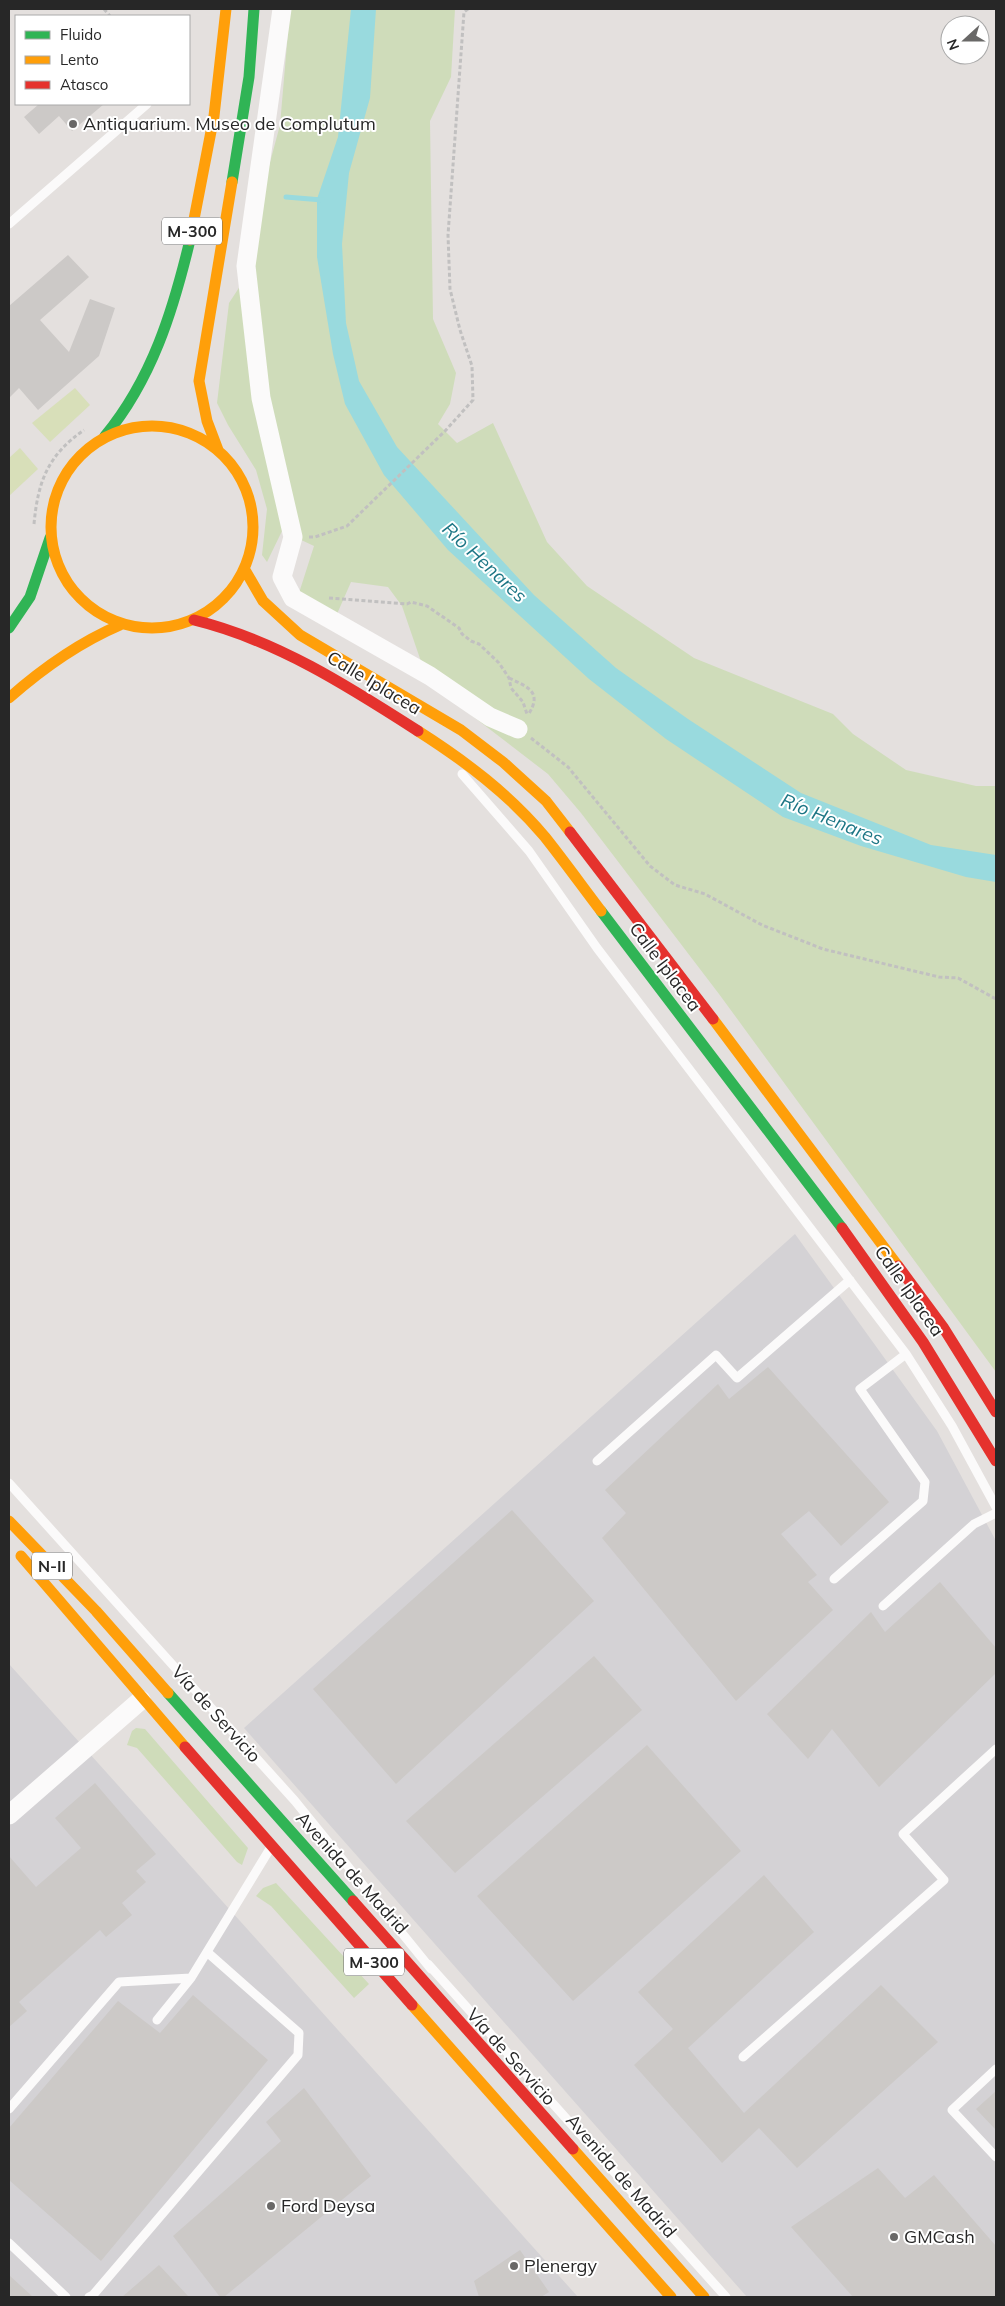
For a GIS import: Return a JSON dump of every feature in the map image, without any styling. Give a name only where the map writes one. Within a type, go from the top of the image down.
[{"type":"main road","name":"M-300","points":[[9,628],[30,597],[50,538],[52,507],[62,478],[80,454],[105,436],[128,407],[150,367],[177,296],[209,158],[222,72],[226,9]]},
{"type":"main road","name":"M-300","points":[[50,538],[62,575],[86,606],[120,624],[158,630],[194,620],[215,608],[232,590],[245,570],[253,538],[252,505],[239,475],[218,450],[207,421],[199,381],[249,77],[254,9]]},
{"type":"main road","name":"M-300","points":[[105,436],[144,425],[183,430],[218,450]]},
{"type":"main road","name":"Calle Iplacea","points":[[245,570],[263,601],[300,635],[461,730],[503,762],[546,801],[639,919],[904,1273],[943,1327],[996,1412]]},
{"type":"main road","name":"Calle Iplacea","points":[[194,620],[219,625],[246,634],[296,657],[433,739],[490,782],[544,836],[869,1264],[924,1342],[971,1415],[996,1461]]},
{"type":"main road","points":[[9,698],[33,675],[69,650],[94,635],[120,624]]},
{"type":"main road","name":"Avenida de Madrid","points":[[12,1517],[704,2297]]},
{"type":"main road","name":"N-II","points":[[12,1551],[78,1627]]},
{"type":"main road","name":"M-300","points":[[78,1627],[671,2297]]},
{"type":"street","points":[[282,9],[246,266],[261,398],[294,537],[282,577],[293,598],[430,676],[490,717],[527,734]]},
{"type":"street","points":[[9,1814],[141,1700]]},
{"type":"lane","points":[[9,224],[146,105]]},
{"type":"lane","points":[[433,739],[529,851],[597,948],[906,1354],[952,1426],[996,1507]]},
{"type":"lane","points":[[597,1461],[716,1355],[737,1378],[850,1280]]},
{"type":"lane","points":[[834,1579],[923,1501],[925,1482],[860,1389],[906,1354]]},
{"type":"lane","name":"Vía de Servicio","points":[[9,1483],[295,1801],[561,2134]]},
{"type":"lane","points":[[883,1606],[974,1524],[996,1513]]},
{"type":"lane","points":[[743,2057],[944,1880],[902,1834],[996,1748]]},
{"type":"lane","points":[[157,2020],[191,1978],[272,1845]]},
{"type":"lane","name":"Vía de Servicio","points":[[416,1951],[726,2297]]},
{"type":"lane","points":[[89,2297],[93,2295],[298,2055],[299,2032],[207,1952]]},
{"type":"lane","points":[[9,2109],[119,1982],[191,1978]]},
{"type":"lane","points":[[996,2070],[952,2110],[996,2157]]},
{"type":"lane","points":[[9,2243],[66,2297]]},
{"type":"path","points":[[294,537],[315,537],[347,526],[373,503],[445,431],[473,400],[472,366],[460,330],[450,289],[448,235],[464,12],[468,9]]},
{"type":"path","points":[[33,529],[39,486],[65,443],[87,427]]},
{"type":"path","points":[[301,603],[332,598],[407,604],[411,602],[427,606],[459,628],[471,642],[479,644],[499,663],[509,678],[512,688],[523,702],[527,720],[535,701],[534,694],[529,688],[509,678]]},
{"type":"path","points":[[527,734],[568,767],[650,866],[675,885],[705,894],[762,925],[823,949],[939,977],[958,978],[996,999]]},
{"type":"shaded area","points":[[795,1234],[937,1431],[996,1541],[996,2297],[747,2297],[244,1728]]},
{"type":"shaded area","points":[[9,1664],[578,2297],[9,2297]]},
{"type":"green space","points":[[290,9],[455,9],[451,77],[430,121],[433,319],[456,373],[450,404],[438,424],[457,443],[493,423],[547,542],[587,586],[694,658],[833,714],[853,734],[906,770],[976,786],[996,786],[996,1372],[719,994],[581,813],[548,774],[428,682],[402,606],[388,587],[351,582],[337,614],[299,593],[314,546],[282,531],[267,562],[262,555],[267,509],[256,470],[228,425],[217,403],[229,303],[252,268],[265,181],[280,125]]},
{"type":"green space","points":[[75,388],[90,405],[50,442],[32,423]]},
{"type":"green space","points":[[20,448],[38,469],[9,496],[9,458]]},
{"type":"green space","points":[[136,1728],[145,1729],[248,1848],[242,1865],[237,1862],[137,1748],[127,1745],[132,1731]]},
{"type":"green space","points":[[276,1883],[369,1984],[354,1998],[271,1906],[256,1896],[263,1888]]},
{"type":"water","name":"Río Henares","points":[[351,9],[376,9],[370,98],[349,173],[342,244],[346,323],[359,381],[397,447],[534,595],[616,668],[688,719],[801,793],[931,845],[996,855],[996,882],[966,877],[861,846],[783,817],[666,739],[589,679],[448,550],[384,475],[345,404],[333,354],[317,257],[317,199],[338,137]]},
{"type":"building","points":[[38,105],[103,105],[72,131],[59,116],[39,134],[24,117]]},
{"type":"building","points":[[68,255],[89,277],[40,320],[69,352],[90,299],[115,308],[99,356],[38,410],[19,388],[9,398],[9,306]]},
{"type":"building","points":[[768,1367],[889,1502],[841,1546],[809,1511],[781,1534],[817,1575],[808,1582],[833,1610],[736,1701],[602,1538],[626,1513],[605,1490],[718,1384],[729,1399]]},
{"type":"building","points":[[512,1510],[594,1601],[396,1784],[313,1689]]},
{"type":"building","points":[[940,1582],[996,1648],[996,1673],[879,1787],[832,1729],[808,1759],[767,1714],[871,1612],[885,1632]]},
{"type":"building","points":[[594,1656],[642,1710],[455,1873],[406,1821]]},
{"type":"building","points":[[647,1745],[741,1851],[573,2001],[477,1896]]},
{"type":"building","points":[[95,1783],[156,1854],[136,1871],[146,1882],[122,1903],[132,1915],[106,1937],[100,1930],[19,2002],[27,2011],[9,2027],[9,1856],[36,1887],[81,1848],[55,1818]]},
{"type":"building","points":[[764,1875],[814,1932],[688,2048],[744,2113],[881,1985],[938,2042],[797,2168],[759,2128],[722,2163],[634,2065],[673,2029],[638,1992]]},
{"type":"building","points":[[193,1995],[268,2060],[101,2261],[9,2180],[9,2128],[118,2001],[160,2033]]},
{"type":"building","name":"Ford Deysa","points":[[304,2088],[371,2176],[224,2297],[220,2297],[173,2236],[281,2141],[266,2122]]},
{"type":"building","points":[[996,2091],[996,2130],[976,2109]]},
{"type":"building","name":"GMCash","points":[[878,2168],[905,2198],[934,2175],[996,2246],[996,2297],[853,2297],[791,2227]]},
{"type":"building","name":"Plenergy","points":[[520,2250],[549,2292],[541,2297],[479,2297],[474,2281]]},
{"type":"building","points":[[159,2265],[189,2297],[122,2297]]},
{"type":"building","points":[[9,2275],[33,2297],[9,2297]]},
{"type":"waterway","points":[[286,197],[322,200]]},
{"type":"traffic: fast","points":[[232,182],[249,77],[254,9]]},
{"type":"traffic: fast","points":[[105,436],[136,391],[159,343],[176,293],[190,240]]},
{"type":"traffic: fast","points":[[9,628],[30,597],[50,538]]},
{"type":"traffic: fast","points":[[601,911],[842,1228]]},
{"type":"traffic: fast","points":[[168,1693],[353,1901]]},
{"type":"traffic: slow","points":[[190,240],[214,116],[226,9]]},
{"type":"traffic: slow","points":[[218,450],[207,421],[199,381],[232,182]]},
{"type":"traffic: slow","points":[[142,426],[162,426],[191,433],[224,455],[246,488],[253,517],[253,527],[253,537],[246,566],[224,599],[191,621],[162,628],[142,628],[113,621],[80,599],[58,566],[51,537],[51,517],[58,488],[80,455],[113,433],[142,426]]},
{"type":"traffic: slow","points":[[245,570],[263,601],[300,635],[461,730],[503,762],[546,801],[570,832]]},
{"type":"traffic: slow","points":[[9,698],[61,657],[120,625]]},
{"type":"traffic: slow","points":[[418,731],[486,779],[517,807],[545,837],[601,911]]},
{"type":"traffic: slow","points":[[713,1019],[898,1266]]},
{"type":"traffic: slow","points":[[9,1521],[96,1611],[168,1693]]},
{"type":"traffic: slow","points":[[21,1556],[185,1747]]},
{"type":"traffic: slow","points":[[412,2005],[671,2297]]},
{"type":"traffic: slow","points":[[573,2149],[704,2297]]},
{"type":"traffic: jam","points":[[194,620],[254,639],[311,666],[365,697],[418,731]]},
{"type":"traffic: jam","points":[[570,832],[713,1019]]},
{"type":"traffic: jam","points":[[842,1228],[923,1342],[996,1461]]},
{"type":"traffic: jam","points":[[898,1266],[943,1327],[996,1412]]},
{"type":"traffic: jam","points":[[185,1747],[412,2005]]},
{"type":"traffic: jam","points":[[353,1901],[573,2149]]},
{"type":"place","name":"Antiquarium. Museo de Complutum","points":[[73,124]]},
{"type":"place","name":"Ford Deysa","points":[[271,2206]]},
{"type":"place","name":"GMCash","points":[[894,2237]]},
{"type":"place","name":"Plenergy","points":[[514,2266]]}]
